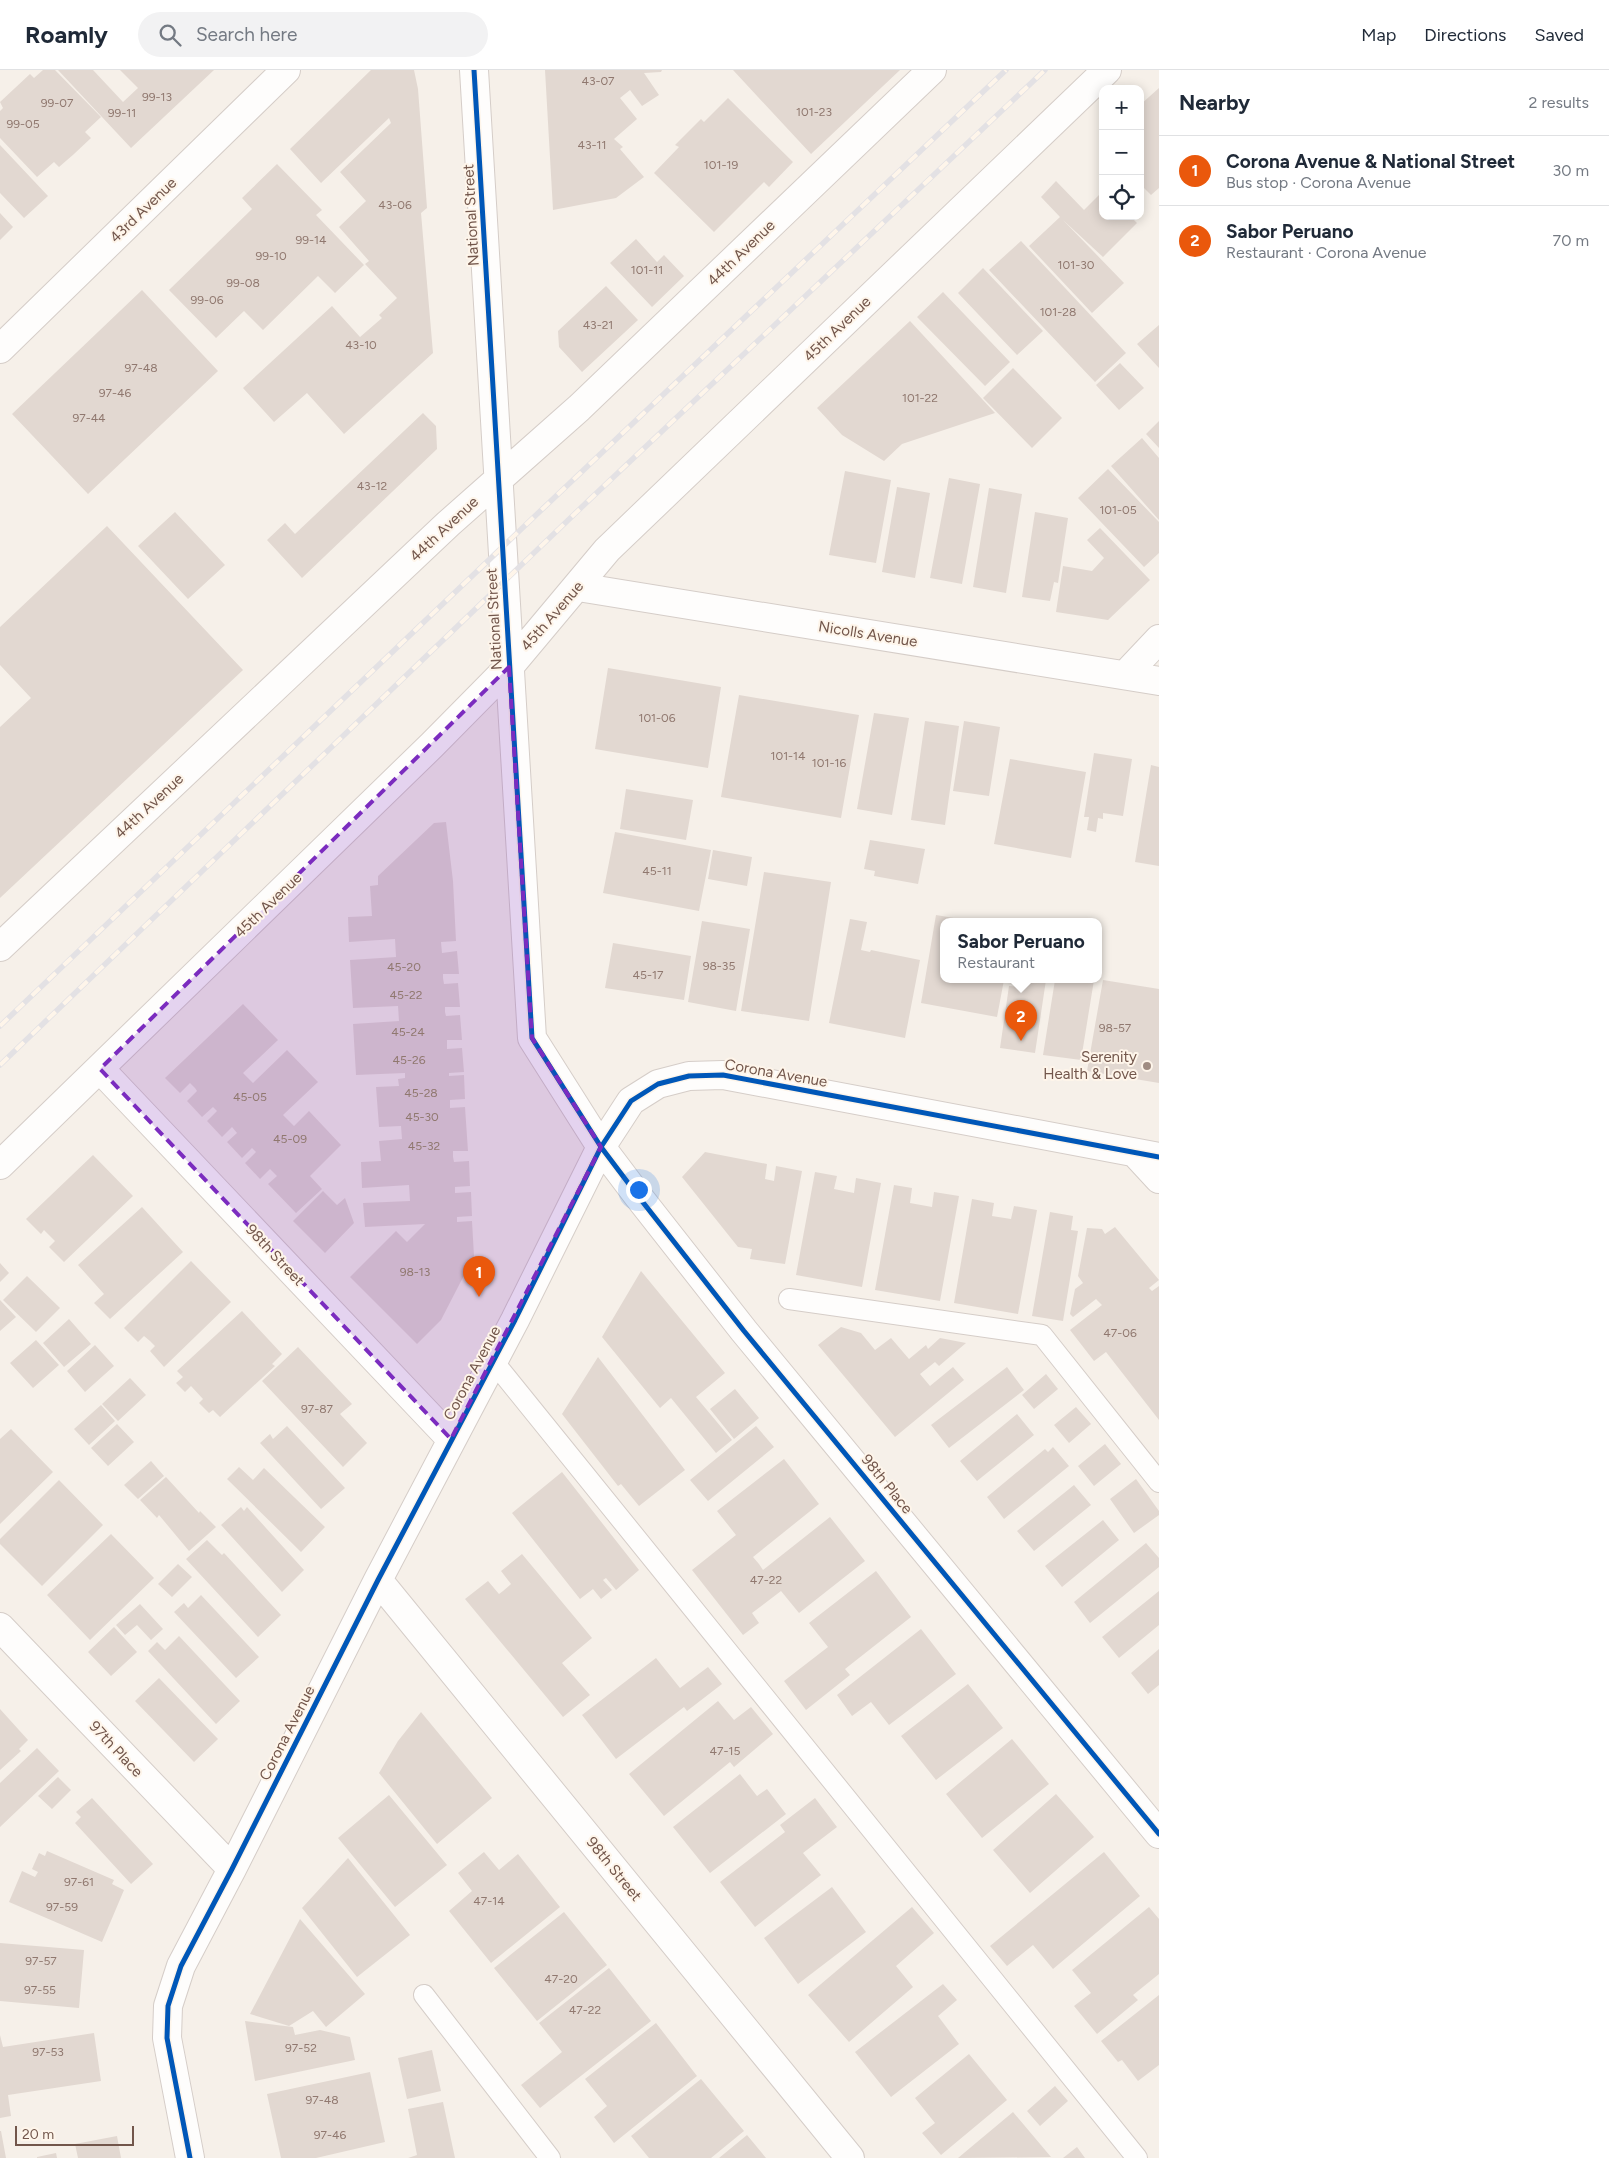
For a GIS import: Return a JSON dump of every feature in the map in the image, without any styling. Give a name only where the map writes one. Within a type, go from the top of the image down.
[{"type":"street","name":"43rd Avenue","points":[[0,349],[286,70]]},
{"type":"street","name":"National Street","points":[[474,70],[532,1038],[600,1147]]},
{"type":"street","name":"44th Avenue","points":[[0,947],[441,531],[579,408],[932,70]]},
{"type":"street","name":"45th Avenue","points":[[0,1165],[432,745],[509,667],[578,587],[607,550],[1107,70]]},
{"type":"street","name":"Nicolls Avenue","points":[[578,587],[1159,681]]},
{"type":"street","points":[[1125,674],[1159,639]]},
{"type":"street","name":"98th Street","points":[[100,1069],[450,1440]]},
{"type":"street","name":"Corona Avenue","points":[[190,2158],[167,2038],[168,2006],[181,1966],[232,1870],[450,1440],[493,1361],[600,1147],[631,1101],[658,1084],[689,1076],[723,1075],[1147,1155]]},
{"type":"street","name":"98th Place","points":[[600,1147],[744,1331],[1159,1834]]},
{"type":"street","points":[[1147,1155],[1159,1179]]},
{"type":"street","name":"98th Street","points":[[378,1580],[850,2158]]},
{"type":"street","name":"97th Place","points":[[0,1627],[232,1870]]},
{"type":"lane","points":[[789,1298],[1042,1335],[1159,1482]]},
{"type":"lane","points":[[493,1361],[1137,2158]]},
{"type":"lane","points":[[424,1995],[550,2158]]},
{"type":"highlighted area","points":[[509,667],[532,1038],[601,1147],[451,1439],[100,1069]]},
{"type":"building","points":[[43,70],[55,70],[101,117],[85,132],[91,138],[74,154],[59,167],[54,162],[37,177],[0,138],[0,111],[3,108],[0,102],[30,74],[34,78]]},
{"type":"building","points":[[58,70],[93,70],[123,102],[138,88],[120,70],[214,70],[131,148]]},
{"type":"building","points":[[371,70],[414,70],[418,89],[427,208],[421,213],[433,353],[344,434],[307,393],[274,422],[243,388],[332,306],[360,337],[382,318],[379,315],[397,298],[365,264],[369,261],[339,227],[366,201],[340,172],[391,123],[389,118],[321,183],[290,149]]},
{"type":"building","points":[[545,70],[662,70],[661,72],[644,73],[659,95],[642,106],[630,90],[620,98],[637,119],[614,139],[623,147],[620,149],[644,177],[616,198],[553,210]]},
{"type":"building","points":[[733,70],[900,70],[811,154]]},
{"type":"building","points":[[1159,88],[1159,188],[1151,195],[1144,188],[1144,101]]},
{"type":"building","points":[[728,98],[793,162],[769,187],[764,182],[714,232],[654,173],[679,147],[675,145],[701,119],[704,122]]},
{"type":"building","points":[[0,145],[48,196],[24,218],[0,193]]},
{"type":"building","points":[[277,164],[322,210],[316,215],[364,265],[335,293],[318,276],[263,330],[244,311],[216,338],[169,290],[252,209],[242,198]]},
{"type":"building","points":[[1056,181],[1084,210],[1099,195],[1099,220],[1134,220],[1137,223],[1103,257],[1063,220],[1124,283],[1092,313],[1029,246],[1060,217],[1041,197]]},
{"type":"building","points":[[0,213],[13,227],[0,240]]},
{"type":"building","points":[[636,239],[657,262],[664,255],[684,276],[652,307],[610,263]]},
{"type":"building","points":[[1021,241],[1126,353],[1095,382],[989,270]]},
{"type":"building","points":[[983,268],[1043,331],[1017,355],[958,293]]},
{"type":"building","points":[[606,286],[638,320],[582,372],[559,347],[558,331]]},
{"type":"building","points":[[142,290],[218,371],[88,494],[12,414]]},
{"type":"building","points":[[943,292],[1010,362],[985,386],[917,317]]},
{"type":"building","points":[[910,321],[995,413],[902,444],[884,461],[842,435],[817,408]]},
{"type":"building","points":[[1159,325],[1159,368],[1137,344]]},
{"type":"building","points":[[1120,363],[1144,388],[1119,410],[1096,385]]},
{"type":"building","points":[[1013,368],[1062,418],[1032,448],[983,398]]},
{"type":"building","points":[[423,413],[436,426],[437,449],[302,578],[267,540],[285,523],[295,534]]},
{"type":"building","points":[[1159,421],[1159,448],[1146,434]]},
{"type":"building","points":[[1142,438],[1159,458],[1159,520],[1111,466]]},
{"type":"building","points":[[1108,469],[1159,522],[1159,553],[1144,567],[1078,498]]},
{"type":"building","points":[[845,471],[891,480],[876,563],[829,555]]},
{"type":"building","points":[[949,478],[980,484],[962,584],[930,578]]},
{"type":"building","points":[[897,487],[930,493],[915,578],[882,572]]},
{"type":"building","points":[[989,488],[1022,494],[1006,593],[973,587]]},
{"type":"building","points":[[175,512],[225,565],[188,599],[138,546]]},
{"type":"building","points":[[1035,512],[1068,518],[1058,583],[1054,582],[1050,601],[1022,597]]},
{"type":"building","points":[[107,526],[243,670],[0,898],[0,727],[31,698],[0,665],[0,627]]},
{"type":"building","points":[[1100,528],[1150,580],[1108,620],[1056,612],[1063,566],[1092,571],[1104,558],[1087,540]]},
{"type":"building","points":[[608,668],[721,687],[708,768],[595,749]]},
{"type":"building","points":[[739,695],[859,715],[841,818],[721,797]]},
{"type":"building","points":[[874,713],[909,718],[892,815],[857,809]]},
{"type":"building","points":[[925,721],[959,726],[945,825],[911,820]]},
{"type":"building","points":[[964,721],[1000,727],[989,796],[953,791]]},
{"type":"building","points":[[1094,753],[1132,759],[1123,816],[1103,813],[1103,819],[1098,818],[1096,832],[1087,830],[1089,817],[1084,817]]},
{"type":"building","points":[[1010,759],[1086,772],[1071,858],[994,844]]},
{"type":"building","points":[[1151,765],[1159,767],[1159,866],[1135,862]]},
{"type":"building","points":[[626,789],[693,800],[686,840],[620,829]]},
{"type":"building","points":[[446,822],[453,881],[456,941],[441,942],[442,953],[457,951],[459,974],[443,974],[443,978],[444,984],[458,983],[460,1007],[445,1007],[445,1012],[446,1016],[460,1015],[462,1040],[447,1040],[447,1049],[462,1048],[464,1072],[449,1073],[449,1076],[464,1075],[465,1099],[450,1100],[450,1108],[465,1107],[468,1151],[453,1151],[453,1157],[454,1162],[469,1161],[470,1186],[455,1187],[455,1193],[471,1192],[472,1216],[457,1217],[457,1222],[472,1221],[474,1256],[441,1320],[417,1344],[350,1277],[396,1231],[407,1242],[425,1224],[365,1227],[363,1203],[410,1201],[409,1185],[362,1188],[361,1162],[381,1161],[379,1141],[402,1139],[401,1126],[379,1127],[376,1087],[399,1086],[398,1079],[405,1078],[405,1073],[356,1075],[353,1024],[399,1021],[398,1006],[353,1008],[350,960],[396,957],[395,939],[349,942],[348,917],[372,916],[370,886],[378,885],[378,876],[434,823]]},
{"type":"building","points":[[615,832],[711,850],[699,911],[603,893]]},
{"type":"building","points":[[870,840],[925,849],[918,884],[874,876],[875,871],[864,869]]},
{"type":"building","points":[[713,850],[752,857],[747,886],[708,879]]},
{"type":"building","points":[[764,872],[831,882],[809,1021],[741,1011]]},
{"type":"building","points":[[936,915],[954,918],[940,918],[940,983],[1003,983],[997,1017],[921,1003]]},
{"type":"building","points":[[850,919],[867,922],[861,950],[870,952],[871,950],[920,960],[905,1038],[829,1023]]},
{"type":"building","points":[[702,921],[750,929],[736,1011],[688,1002]]},
{"type":"building","points":[[613,943],[691,956],[684,1000],[605,988]]},
{"type":"building","points":[[1103,980],[1159,989],[1159,1083],[1087,1071]]},
{"type":"building","points":[[1022,983],[1046,983],[1035,1053],[1000,1048],[1009,986],[1021,987]]},
{"type":"building","points":[[1055,983],[1094,983],[1081,1060],[1043,1055]]},
{"type":"building","points":[[243,1004],[278,1040],[243,1073],[253,1083],[287,1050],[318,1082],[283,1115],[294,1126],[309,1111],[341,1145],[310,1176],[322,1189],[296,1213],[268,1184],[277,1176],[270,1169],[260,1179],[245,1163],[256,1152],[252,1148],[242,1158],[227,1142],[237,1133],[232,1127],[222,1137],[207,1121],[217,1111],[213,1107],[202,1117],[187,1101],[197,1091],[195,1088],[190,1083],[180,1093],[165,1078]]},
{"type":"building","points":[[705,1152],[767,1164],[765,1179],[774,1181],[776,1166],[802,1171],[785,1264],[750,1259],[752,1249],[738,1247],[682,1177]]},
{"type":"building","points":[[93,1155],[133,1196],[64,1262],[49,1247],[55,1241],[44,1230],[41,1234],[26,1219]]},
{"type":"building","points":[[815,1172],[837,1176],[834,1189],[854,1193],[856,1178],[881,1183],[862,1287],[796,1275]]},
{"type":"building","points":[[894,1185],[912,1188],[910,1203],[932,1207],[934,1192],[959,1196],[940,1301],[875,1290]]},
{"type":"building","points":[[323,1191],[337,1205],[345,1198],[354,1223],[325,1253],[293,1221]]},
{"type":"building","points":[[972,1199],[994,1203],[992,1216],[1011,1219],[1014,1206],[1037,1210],[1018,1314],[954,1303]]},
{"type":"building","points":[[142,1207],[183,1252],[110,1319],[94,1303],[104,1294],[78,1265]]},
{"type":"building","points":[[1050,1212],[1073,1216],[1071,1230],[1078,1231],[1063,1321],[1032,1316]]},
{"type":"building","points":[[1115,1227],[1159,1280],[1149,1288],[1152,1291],[1159,1286],[1159,1420],[1106,1352],[1094,1361],[1070,1330],[1102,1305],[1096,1299],[1073,1317],[1070,1314],[1075,1289],[1083,1283],[1078,1276],[1087,1228],[1102,1229],[1105,1234]]},
{"type":"building","points":[[191,1261],[231,1302],[164,1367],[150,1351],[155,1346],[150,1341],[144,1336],[138,1342],[124,1328]]},
{"type":"building","points":[[0,1263],[9,1273],[0,1282]]},
{"type":"building","points":[[641,1271],[725,1373],[696,1397],[732,1440],[716,1453],[671,1398],[660,1408],[602,1337]]},
{"type":"building","points":[[27,1276],[60,1308],[36,1332],[3,1300]]},
{"type":"building","points":[[0,1300],[16,1317],[0,1331]]},
{"type":"building","points":[[242,1311],[282,1354],[272,1364],[275,1366],[220,1417],[213,1410],[209,1413],[199,1403],[203,1399],[191,1386],[185,1392],[176,1383],[183,1377],[177,1371]]},
{"type":"building","points":[[69,1319],[91,1344],[64,1367],[43,1343]]},
{"type":"building","points":[[841,1327],[861,1333],[875,1350],[891,1338],[909,1359],[926,1345],[928,1349],[940,1338],[966,1343],[939,1366],[935,1362],[920,1374],[930,1386],[953,1367],[964,1380],[895,1437],[818,1345]]},
{"type":"building","points":[[36,1340],[59,1365],[33,1388],[10,1363]]},
{"type":"building","points":[[95,1345],[114,1366],[85,1392],[67,1371]]},
{"type":"building","points":[[298,1347],[352,1404],[340,1414],[367,1443],[343,1467],[262,1381]]},
{"type":"building","points":[[598,1357],[685,1470],[639,1506],[621,1484],[618,1486],[562,1414]]},
{"type":"building","points":[[1007,1367],[1024,1390],[949,1448],[931,1425]]},
{"type":"building","points":[[1046,1374],[1058,1389],[1034,1409],[1022,1395]]},
{"type":"building","points":[[130,1378],[146,1395],[118,1421],[102,1404]]},
{"type":"building","points":[[735,1389],[759,1418],[734,1439],[710,1409]]},
{"type":"building","points":[[101,1405],[115,1421],[89,1445],[74,1429]]},
{"type":"building","points":[[1076,1407],[1091,1424],[1069,1443],[1054,1425]]},
{"type":"building","points":[[1017,1414],[1034,1435],[977,1481],[960,1461]]},
{"type":"building","points":[[117,1424],[134,1442],[108,1466],[91,1448]]},
{"type":"building","points":[[287,1426],[345,1488],[321,1509],[260,1443],[270,1434],[273,1439]]},
{"type":"building","points":[[756,1426],[774,1447],[708,1501],[690,1480]]},
{"type":"building","points":[[11,1429],[53,1472],[0,1524],[0,1439]]},
{"type":"building","points":[[1105,1444],[1121,1464],[1094,1486],[1078,1466]]},
{"type":"building","points":[[1053,1447],[1069,1466],[1004,1519],[987,1497],[1045,1449],[1048,1452]]},
{"type":"building","points":[[784,1459],[819,1504],[753,1557],[763,1570],[830,1517],[865,1561],[799,1613],[781,1591],[752,1613],[759,1623],[743,1635],[692,1570],[736,1535],[717,1511]]},
{"type":"building","points":[[151,1461],[164,1476],[138,1499],[124,1485]]},
{"type":"building","points":[[239,1467],[253,1480],[264,1468],[325,1527],[301,1552],[227,1479]]},
{"type":"building","points":[[562,1472],[639,1570],[616,1590],[606,1578],[603,1580],[612,1590],[601,1599],[593,1589],[580,1599],[512,1513]]},
{"type":"building","points":[[166,1477],[199,1513],[200,1511],[216,1527],[189,1551],[159,1515],[157,1518],[140,1500]]},
{"type":"building","points":[[1136,1479],[1159,1511],[1159,1515],[1134,1533],[1110,1499]]},
{"type":"building","points":[[59,1480],[103,1525],[42,1586],[0,1544],[0,1539]]},
{"type":"building","points":[[1074,1485],[1091,1505],[1034,1551],[1017,1531]]},
{"type":"building","points":[[241,1507],[244,1511],[247,1507],[304,1570],[282,1592],[221,1525]]},
{"type":"building","points":[[1103,1520],[1119,1540],[1062,1587],[1045,1566]]},
{"type":"building","points":[[111,1534],[154,1578],[90,1640],[47,1595]]},
{"type":"building","points":[[207,1540],[222,1555],[224,1553],[281,1615],[258,1637],[186,1559]]},
{"type":"building","points":[[1146,1543],[1159,1558],[1159,1567],[1090,1623],[1074,1602]]},
{"type":"building","points":[[522,1554],[592,1638],[562,1663],[590,1695],[563,1717],[465,1599],[488,1581],[499,1594],[503,1591],[511,1584],[501,1571]]},
{"type":"building","points":[[178,1564],[192,1577],[172,1597],[158,1584]]},
{"type":"building","points":[[876,1571],[911,1617],[845,1669],[850,1675],[806,1710],[784,1681],[828,1647],[809,1623]]},
{"type":"building","points":[[1159,1591],[1159,1625],[1119,1658],[1102,1637]]},
{"type":"building","points":[[201,1595],[259,1657],[236,1678],[174,1612],[184,1603],[188,1608]]},
{"type":"building","points":[[140,1604],[163,1629],[151,1640],[137,1625],[125,1635],[116,1625]]},
{"type":"building","points":[[114,1627],[137,1652],[111,1676],[88,1652]]},
{"type":"building","points":[[921,1629],[956,1674],[889,1725],[871,1702],[852,1716],[837,1695]]},
{"type":"building","points":[[179,1636],[240,1701],[216,1724],[148,1651],[157,1642],[165,1650]]},
{"type":"building","points":[[1159,1649],[1159,1685],[1148,1694],[1131,1673]]},
{"type":"building","points":[[656,1658],[680,1688],[708,1667],[722,1684],[687,1711],[684,1707],[616,1759],[582,1715]]},
{"type":"building","points":[[159,1678],[218,1739],[194,1762],[135,1701]]},
{"type":"building","points":[[968,1684],[1003,1728],[936,1780],[901,1736]]},
{"type":"building","points":[[718,1701],[734,1720],[751,1707],[773,1734],[734,1767],[730,1762],[664,1816],[629,1774]]},
{"type":"building","points":[[0,1709],[28,1740],[19,1749],[21,1751],[0,1770]]},
{"type":"building","points":[[421,1712],[492,1798],[437,1844],[379,1773],[398,1741]]},
{"type":"building","points":[[1012,1739],[1049,1784],[982,1838],[946,1794]]},
{"type":"building","points":[[37,1748],[59,1771],[0,1827],[0,1783]]},
{"type":"building","points":[[740,1774],[757,1796],[767,1789],[786,1814],[710,1873],[673,1827]]},
{"type":"building","points":[[58,1777],[71,1790],[52,1809],[38,1796]]},
{"type":"building","points":[[1056,1794],[1094,1837],[1030,1893],[993,1850]]},
{"type":"building","points":[[389,1795],[447,1865],[395,1907],[338,1838]]},
{"type":"building","points":[[92,1798],[153,1864],[131,1884],[75,1823],[81,1817],[76,1812]]},
{"type":"building","points":[[815,1798],[837,1827],[803,1853],[821,1875],[755,1927],[720,1882],[785,1832],[780,1825]]},
{"type":"building","points":[[47,1851],[114,1880],[112,1884],[124,1890],[102,1942],[9,1902],[22,1871],[35,1877],[38,1872],[32,1869],[39,1853],[45,1856]]},
{"type":"building","points":[[484,1852],[499,1870],[518,1854],[560,1907],[491,1963],[449,1911],[472,1891],[458,1873]]},
{"type":"building","points":[[1104,1852],[1140,1896],[1053,1969],[1033,1945],[1007,1966],[990,1946]]},
{"type":"building","points":[[348,1858],[410,1935],[357,1977],[302,1908]]},
{"type":"building","points":[[832,1887],[866,1932],[798,1984],[764,1938]]},
{"type":"building","points":[[912,1907],[934,1933],[896,1966],[913,1987],[849,2042],[808,1995]]},
{"type":"building","points":[[1149,1907],[1159,1919],[1159,1974],[1133,1995],[1138,2000],[1097,2034],[1074,2006],[1091,1993],[1072,1970]]},
{"type":"building","points":[[564,1912],[607,1965],[537,2021],[494,1968]]},
{"type":"building","points":[[300,1919],[365,1994],[326,2027],[313,2011],[289,2026],[250,2014]]},
{"type":"building","points":[[0,1943],[84,1950],[79,2008],[0,2001]]},
{"type":"building","points":[[609,1968],[651,2021],[540,2108],[521,2085],[562,2052],[539,2023]]},
{"type":"building","points":[[943,1984],[957,2000],[938,2016],[959,2044],[891,2097],[855,2052]]},
{"type":"building","points":[[1159,1995],[1159,2065],[1138,2081],[1122,2060],[1118,2062],[1101,2041]]},
{"type":"building","points":[[245,2021],[293,2027],[295,2035],[320,2030],[350,2037],[355,2060],[255,2081]]},
{"type":"building","points":[[656,2023],[697,2076],[614,2143],[594,2117],[607,2106],[585,2079]]},
{"type":"building","points":[[94,2033],[101,2081],[8,2095],[11,2116],[0,2118],[0,2035],[3,2047]]},
{"type":"building","points":[[432,2050],[441,2091],[407,2099],[398,2058]]},
{"type":"building","points":[[969,2054],[1007,2100],[941,2155],[922,2133],[935,2123],[915,2098]]},
{"type":"building","points":[[370,2072],[385,2142],[316,2158],[281,2158],[267,2094]]},
{"type":"building","points":[[701,2079],[744,2131],[711,2158],[649,2158],[631,2136]]},
{"type":"building","points":[[1055,2086],[1068,2101],[1040,2126],[1027,2111]]},
{"type":"building","points":[[443,2102],[455,2158],[408,2158],[417,2155],[408,2109]]},
{"type":"building","points":[[1013,2112],[1051,2157],[958,2158]]},
{"type":"building","points":[[1,2131],[6,2158],[0,2158]]},
{"type":"building","points":[[747,2135],[766,2158],[719,2158]]},
{"type":"building","points":[[117,2136],[121,2158],[78,2158],[75,2144]]},
{"type":"building","points":[[1077,2147],[1085,2158],[1063,2158]]},
{"type":"building","points":[[56,2153],[57,2158],[37,2158],[37,2157]]},
{"type":"railway","points":[[0,1026],[1006,70]]},
{"type":"railway","points":[[0,1065],[586,503],[1045,70]]},
{"type":"cycle path","points":[[474,70],[532,1038],[601,1147],[744,1331],[1159,1834]]},
{"type":"cycle path","points":[[190,2158],[167,2038],[168,2006],[181,1966],[378,1580],[515,1320],[601,1147],[631,1101],[658,1084],[689,1076],[723,1075],[1159,1157]]},
{"type":"place","name":"Sabor Peruano","points":[[1021,1041]]},
{"type":"place","name":"Serenity Health & Love","points":[[1147,1066]]},
{"type":"place","name":"Corona Avenue & National Street","points":[[479,1297]]}]
